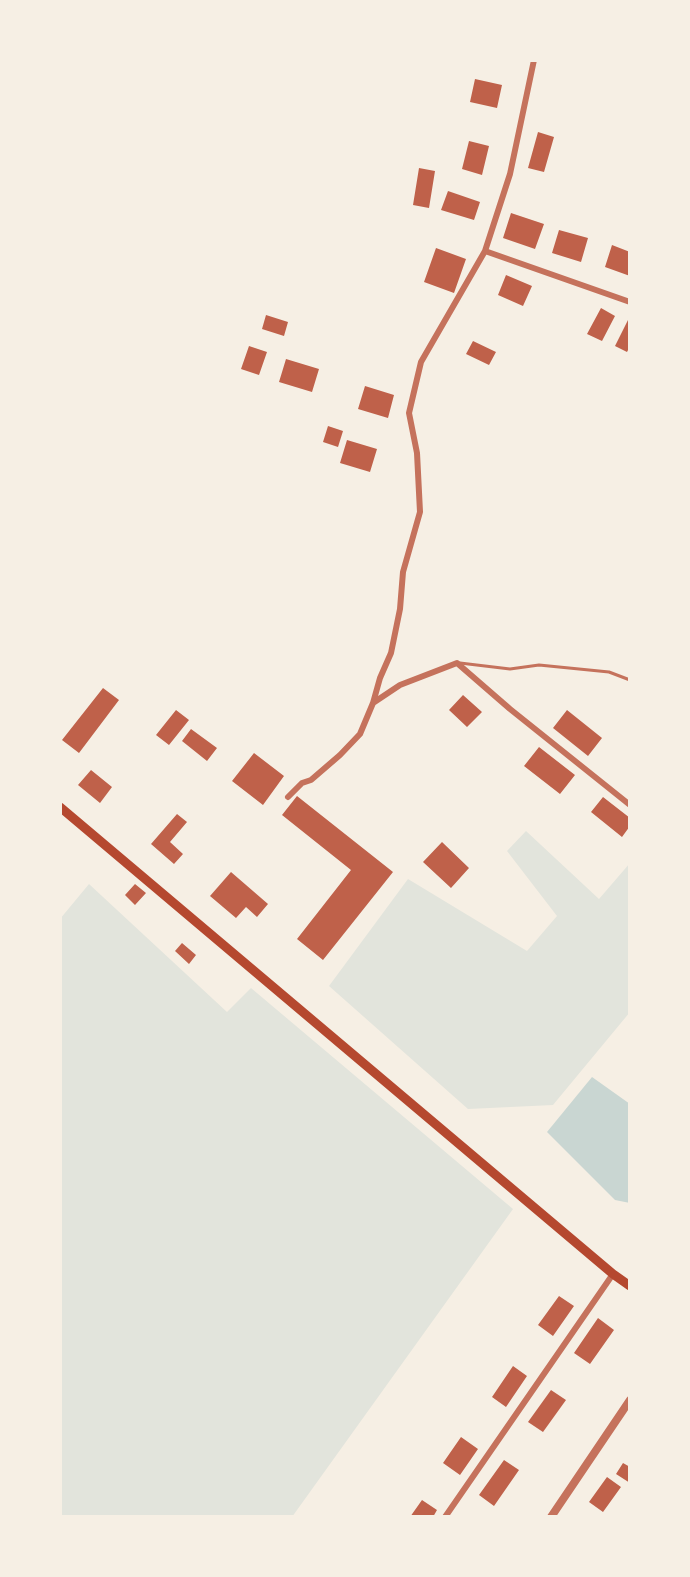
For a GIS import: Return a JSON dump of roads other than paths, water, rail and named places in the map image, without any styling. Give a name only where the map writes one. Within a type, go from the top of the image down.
[{"type":"main road","points":[[60,807],[630,1286]]},
{"type":"street","points":[[288,797],[331,763],[360,734],[391,653],[400,609],[403,572],[420,512],[417,453],[409,413],[421,362],[485,251],[510,174],[534,60]]},
{"type":"street","points":[[485,251],[630,302]]},
{"type":"street","points":[[373,703],[400,685],[457,663],[630,805]]},
{"type":"street","points":[[445,1517],[613,1274]]},
{"type":"street","points":[[551,1517],[630,1400]]},
{"type":"lane","points":[[457,663],[510,669],[539,665],[609,672],[630,680]]}]
